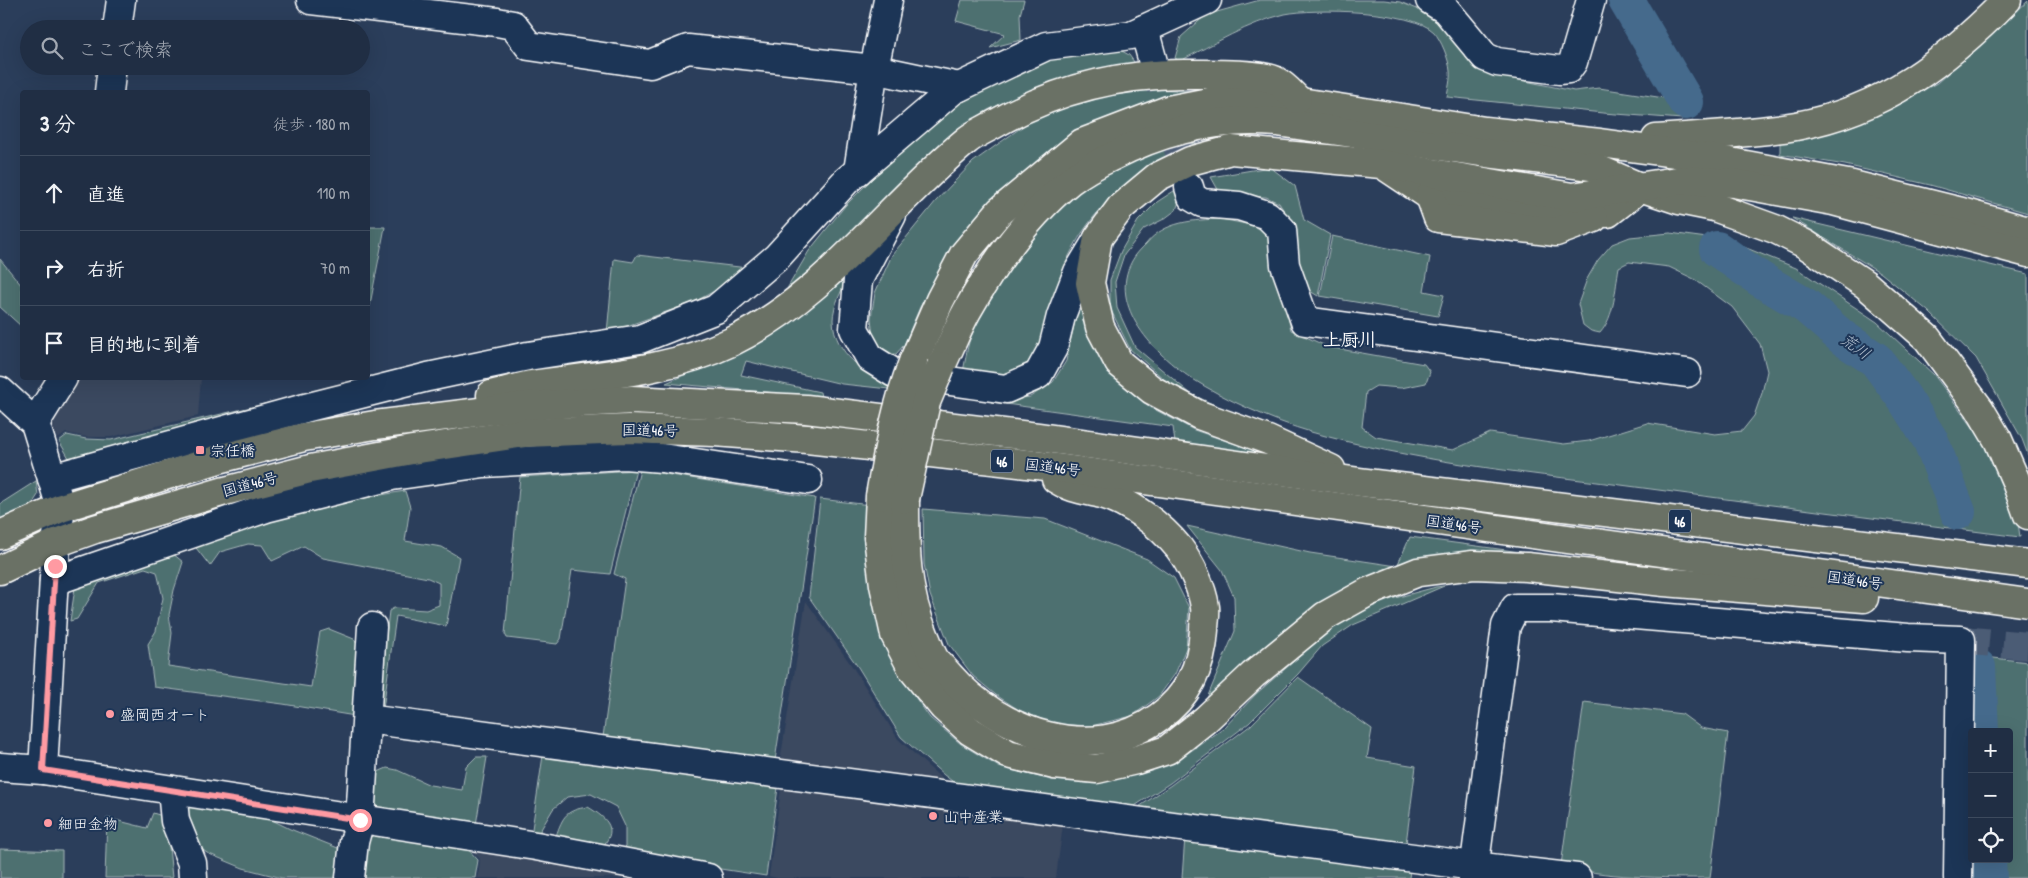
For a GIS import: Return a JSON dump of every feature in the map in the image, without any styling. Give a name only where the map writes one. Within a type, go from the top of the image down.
[{"type":"highway","points":[[1600,143],[1759,132],[1797,126],[1828,118],[1884,96],[1935,65],[1961,45],[2007,0]]},
{"type":"highway","points":[[376,425],[528,386],[626,373],[689,358],[731,342],[776,315],[815,287],[896,206],[968,139],[1005,118],[1075,89],[1122,78],[1175,74],[1233,74],[1275,80],[1296,113],[1487,153],[1591,166],[1640,187],[1679,200],[1714,207],[1775,229],[1806,244],[1865,284],[1927,338],[1980,408],[1998,440],[2028,514]]},
{"type":"highway","points":[[1036,465],[1067,487],[1105,495],[1132,508],[1157,524],[1180,549],[1196,579],[1205,608],[1204,634],[1201,658],[1189,686],[1173,707],[1150,724],[1127,735],[1099,740],[1069,740],[1041,735],[1016,726],[989,712],[960,688],[934,658],[919,622],[908,584],[905,544],[893,497],[891,432],[904,386],[940,300],[964,254],[1000,211],[1082,143],[1168,110],[1214,101],[1275,98],[1296,113],[1387,158],[1430,196],[1539,211],[1608,213],[1640,187]]},
{"type":"highway","points":[[2022,602],[1870,598],[1664,582],[1518,567],[1472,565],[1418,572],[1368,592],[1325,616],[1253,675],[1205,720],[1167,750],[1136,760],[1097,769],[1054,766],[1008,754],[970,731],[943,707],[913,670],[895,635],[884,586],[878,537],[926,402],[941,366],[966,312],[1016,237],[1072,180],[1137,143],[1176,129],[1206,123],[1249,120],[1296,113],[1358,111],[1485,132],[1600,143],[1703,157],[1853,185],[1958,211],[2028,231]]},
{"type":"highway","points":[[1360,482],[1268,440],[1199,416],[1152,390],[1120,363],[1100,327],[1090,283],[1098,238],[1121,207],[1158,177],[1190,161],[1231,150],[1292,155],[1387,158],[1572,197],[1683,180],[1733,183],[1832,201],[2028,253]]},
{"type":"highway","name":"国道46号","points":[[0,534],[61,508],[218,459],[304,437],[376,425],[526,406],[632,400],[806,409],[1047,439],[1360,482],[2028,564]]},
{"type":"highway","name":"国道46号","points":[[0,570],[56,543],[95,529],[225,491],[310,469],[412,450],[525,433],[628,429],[714,432],[807,439],[1036,465],[2022,602]]},
{"type":"street","points":[[118,20],[121,0]]},
{"type":"street","points":[[311,0],[513,25],[529,46],[650,64],[688,49],[874,69],[958,87]]},
{"type":"street","points":[[858,171],[874,69],[888,0]]},
{"type":"street","points":[[52,478],[305,408],[428,377],[528,356],[640,340],[716,309],[777,257],[846,181],[958,87],[1046,46],[1131,35],[1207,0]]},
{"type":"street","points":[[1430,0],[1446,10],[1484,57],[1497,62],[1559,70],[1568,69],[1573,62],[1592,0]]},
{"type":"street","points":[[1144,29],[1153,62]]},
{"type":"street","points":[[109,90],[111,75]]},
{"type":"street","points":[[1189,187],[1192,197],[1202,203],[1239,206],[1267,215],[1282,230],[1285,265],[1305,321],[1687,373]]},
{"type":"street","points":[[896,206],[858,280],[854,329],[870,358],[894,373],[1006,389],[1038,375],[1053,348],[1061,316],[1078,272],[1098,238]]},
{"type":"street","points":[[35,423],[62,380]]},
{"type":"street","points":[[0,391],[35,423],[61,508],[56,543],[43,770]]},
{"type":"street","points":[[54,581],[266,508],[392,476],[484,463],[624,455],[662,458],[808,480]]},
{"type":"street","points":[[1473,872],[1506,626],[1516,608],[1551,608],[1898,637],[1961,640],[1958,878]]},
{"type":"street","points":[[350,878],[354,842],[360,820],[372,627]]},
{"type":"street","points":[[367,719],[1473,872],[1577,878]]},
{"type":"street","points":[[0,767],[43,770],[536,846],[708,878]]},
{"type":"street","points":[[172,790],[174,821],[192,862],[193,878]]},
{"type":"shaded area","points":[[74,380],[201,380],[198,416],[111,437],[86,437],[66,433],[58,439],[50,422]]},
{"type":"shaded area","points":[[806,601],[854,669],[898,739],[941,778],[962,792],[779,768]]},
{"type":"shaded area","points":[[782,781],[1064,817],[1056,878],[777,878],[769,876]]},
{"type":"shaded area","points":[[469,847],[644,878],[478,878],[480,859]]},
{"type":"green space","points":[[962,0],[1024,0],[1020,15],[1021,40],[990,48],[1005,34],[956,21]]},
{"type":"green space","points":[[1260,0],[1384,0],[1400,2],[1437,17],[1500,76],[1574,91],[1599,88],[1677,100],[1682,119],[1447,97],[1450,77],[1449,66],[1437,35],[1422,25],[1406,19],[1385,15],[1339,11],[1285,14],[1244,28],[1180,61],[1175,58],[1181,37],[1206,15]]},
{"type":"green space","points":[[2028,1],[2028,213],[1930,185],[1845,165],[1780,154],[1780,138],[1884,110],[1937,83]]},
{"type":"green space","points":[[1115,47],[1129,55],[1137,66],[1073,77],[1037,88],[988,110],[956,130],[818,267],[786,295],[788,287],[809,251],[845,206],[878,173],[960,100],[1048,56]]},
{"type":"green space","points":[[1137,88],[1209,92],[1147,103],[1074,131],[993,201],[952,251],[920,307],[904,345],[896,354],[885,355],[873,337],[871,318],[875,293],[892,255],[936,201],[973,162],[1033,119],[1087,98]]},
{"type":"green space","points":[[1220,141],[1172,155],[1155,164],[1123,187],[1096,215],[1073,247],[1065,265],[1036,360],[1026,367],[1009,374],[993,375],[963,371],[970,338],[978,318],[991,295],[1020,252],[1054,213],[1092,182],[1137,158],[1170,147]]},
{"type":"green space","points":[[1270,167],[1295,186],[1304,220],[1330,235],[1318,296],[1305,288],[1295,263],[1295,228],[1279,203],[1266,197],[1221,195],[1211,177]]},
{"type":"green space","points":[[1180,187],[1181,196],[1176,210],[1164,219],[1144,229],[1124,255],[1115,282],[1117,308],[1135,347],[1191,394],[1256,424],[1182,395],[1130,349],[1110,308],[1110,280],[1121,251],[1138,221],[1157,202]]},
{"type":"green space","points":[[1792,218],[2028,274],[2028,455],[2022,439],[1976,358],[1928,311],[1881,273]]},
{"type":"green space","points":[[1221,219],[1256,226],[1269,235],[1291,330],[1328,347],[1424,364],[1430,372],[1426,383],[1401,388],[1376,386],[1366,392],[1362,427],[1376,437],[1453,450],[1490,433],[1564,444],[1589,441],[1647,423],[1715,434],[1742,431],[1754,416],[1767,371],[1760,344],[1732,307],[1694,279],[1669,267],[1629,262],[1619,267],[1612,310],[1609,319],[1600,333],[1591,331],[1583,325],[1578,304],[1587,279],[1598,260],[1612,244],[1630,237],[1670,233],[1729,241],[1796,268],[1877,322],[1934,375],[1986,445],[2014,494],[2020,537],[1426,458],[1349,442],[1311,432],[1265,416],[1204,386],[1177,368],[1150,343],[1139,328],[1130,312],[1126,295],[1126,278],[1132,261],[1153,236],[1180,223]]},
{"type":"green space","points":[[370,227],[385,227],[370,305]]},
{"type":"green space","points":[[1332,236],[1430,257],[1424,291],[1444,295],[1438,316],[1320,296]]},
{"type":"green space","points":[[637,255],[748,268],[720,288],[694,302],[607,333],[614,259],[633,262]]},
{"type":"green space","points":[[0,259],[20,284],[20,325],[0,307]]},
{"type":"green space","points":[[849,275],[835,308],[833,320],[835,332],[839,343],[853,361],[862,369],[892,386],[889,389],[842,384],[746,361],[741,375],[820,392],[821,397],[666,383],[730,355],[788,325]]},
{"type":"green space","points":[[1079,303],[1099,353],[1120,383],[1150,407],[1194,430],[1280,459],[1175,443],[1173,427],[991,402],[1030,397],[1053,382],[1066,361]]},
{"type":"green space","points":[[281,400],[73,460],[69,458],[59,441],[67,435],[86,439],[111,440]]},
{"type":"green space","points":[[636,470],[610,574],[572,570],[561,639],[557,644],[507,638],[505,634],[520,477]]},
{"type":"green space","points":[[640,470],[815,498],[774,767],[602,744],[625,579],[614,574]]},
{"type":"green space","points":[[36,481],[38,495],[31,506],[0,520],[0,504]]},
{"type":"green space","points":[[405,491],[410,507],[405,541],[442,547],[459,557],[446,626],[396,616],[383,709],[378,703],[389,611],[394,608],[426,610],[439,605],[439,583],[428,578],[323,558],[304,546],[272,561],[262,545],[248,544],[220,552],[210,566],[193,544],[194,541],[333,503]]},
{"type":"green space","points":[[820,499],[870,505],[882,637],[901,677],[930,718],[961,744],[999,767],[1052,780],[1099,783],[1173,763],[1223,729],[1256,694],[1337,624],[1384,601],[1444,586],[1353,625],[1322,646],[1298,674],[1249,723],[1170,783],[1127,811],[972,796],[944,775],[901,737],[858,667],[809,597]]},
{"type":"green space","points":[[923,509],[1045,519],[1147,559],[1174,578],[1189,608],[1186,648],[1175,674],[1159,696],[1132,716],[1091,726],[1053,724],[1019,710],[996,695],[973,676],[949,644],[930,595],[924,564]]},
{"type":"green space","points":[[1187,526],[1310,553],[1397,566],[1410,537],[1521,552],[1420,560],[1205,703],[1235,631],[1234,597],[1222,570]]},
{"type":"green space","points":[[167,549],[183,562],[174,590],[169,615],[172,633],[168,666],[311,687],[320,632],[329,629],[354,639],[362,653],[355,716],[283,704],[154,687],[148,644],[156,631],[163,598],[157,572],[145,568],[99,583],[77,619],[70,621],[75,588]]},
{"type":"green space","points":[[1985,657],[2028,662],[2028,878],[1997,878],[1997,863],[2013,863],[2013,728],[1990,728]]},
{"type":"green space","points":[[1298,677],[1372,729],[1367,758],[1416,766],[1405,851],[1130,813],[1251,725]]},
{"type":"green space","points":[[1584,702],[1682,714],[1701,728],[1728,733],[1710,878],[1614,875],[1595,873],[1561,865]]},
{"type":"green space","points":[[544,749],[779,780],[766,876],[636,856],[625,846],[625,826],[616,807],[591,794],[567,797],[553,809],[540,831],[533,834],[532,829]]},
{"type":"green space","points":[[476,757],[487,757],[476,825],[368,807],[371,775],[387,768],[397,770],[430,785],[462,790],[466,767]]},
{"type":"green space","points":[[186,806],[260,814],[290,829],[343,850],[343,878],[282,878],[243,868],[207,853],[191,841]]},
{"type":"green space","points":[[588,807],[601,816],[609,826],[609,837],[599,850],[556,836],[566,815],[575,810]]},
{"type":"green space","points":[[153,813],[162,816],[167,826],[172,878],[105,878],[107,818],[147,828]]},
{"type":"green space","points":[[376,833],[465,846],[478,860],[475,878],[363,878],[366,841]]},
{"type":"green space","points":[[1185,837],[1411,863],[1409,878],[1182,878]]},
{"type":"green space","points":[[0,849],[62,851],[62,878],[0,878]]},
{"type":"waterway","name":"荒川","points":[[1626,0],[1686,102]]},
{"type":"waterway","name":"荒川","points":[[1717,249],[1760,279],[1806,306],[1843,338],[1876,360],[1904,398],[1931,441],[1958,512]]},
{"type":"waterway","name":"荒川","points":[[1978,667],[1981,728]]},
{"type":"waterway","name":"荒川","points":[[1988,863],[1989,878]]},
{"type":"tunnel","points":[[1153,62],[1189,187]]},
{"type":"tunnel","points":[[1961,640],[2028,646]]},
{"type":"place","name":"宗任橋","points":[[200,450]]},
{"type":"place","name":"盛岡西オート","points":[[110,714]]},
{"type":"place","name":"山中産業","points":[[933,816]]},
{"type":"place","name":"細田金物","points":[[48,823]]},
{"type":"district","name":"上厨川","points":[[1350,339]]},
{"type":"route","points":[[55,566],[43,770],[360,820]]}]
